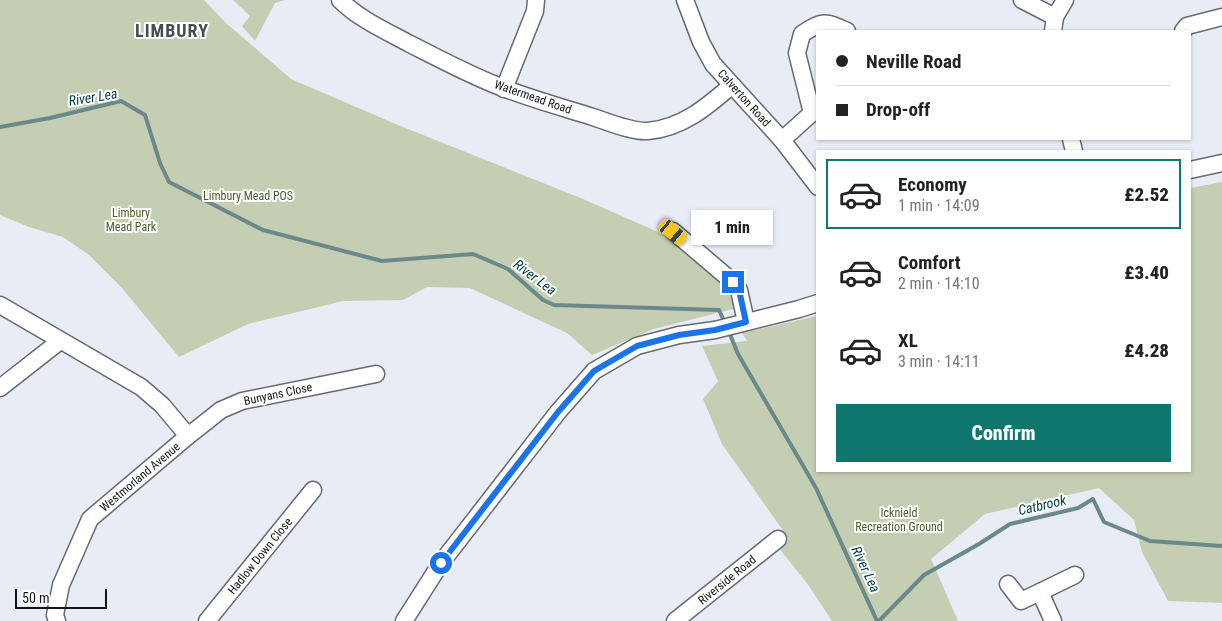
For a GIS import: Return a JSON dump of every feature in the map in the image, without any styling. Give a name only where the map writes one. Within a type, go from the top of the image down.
[{"type":"street","name":"Watermead Road","points":[[340,0],[356,14],[397,37],[453,66],[504,88],[622,126],[645,131],[665,128],[690,118],[732,85]]},
{"type":"street","points":[[504,88],[535,11],[536,0]]},
{"type":"street","name":"Calverton Road","points":[[685,0],[701,42],[713,64],[782,140],[816,184]]},
{"type":"street","points":[[1022,0],[1054,24],[1065,0]]},
{"type":"street","points":[[1185,30],[1187,26],[1222,17]]},
{"type":"street","points":[[782,140],[815,113],[797,53],[802,34],[817,23],[829,23],[845,30]]},
{"type":"street","points":[[1191,170],[1222,163]]},
{"type":"street","points":[[673,232],[733,282],[739,290],[739,324]]},
{"type":"street","points":[[404,621],[441,563],[558,412],[594,371],[637,346],[679,335],[715,330],[799,309],[816,303]]},
{"type":"street","name":"Westmorland Avenue","points":[[0,305],[141,388],[162,405],[188,436],[90,519],[61,586],[55,615],[57,621]]},
{"type":"street","points":[[0,388],[60,341]]},
{"type":"street","name":"Bunyans Close","points":[[188,436],[221,410],[242,401],[376,374]]},
{"type":"street","name":"Hadlow Down Close","points":[[207,621],[313,490]]},
{"type":"street","name":"Riverside Road","points":[[675,621],[778,539]]},
{"type":"street","points":[[1008,584],[1021,601],[1075,575]]},
{"type":"street","points":[[1040,592],[1053,621]]},
{"type":"green space","name":"Limbury Mead POS","points":[[0,0],[204,0],[226,23],[291,79],[398,125],[583,199],[667,236],[722,280],[737,308],[654,329],[592,355],[567,333],[470,288],[427,287],[403,300],[343,301],[248,324],[179,357],[122,288],[89,255],[63,237],[29,227],[0,215]]},
{"type":"green space","points":[[233,0],[285,0],[275,3],[255,41],[242,26],[250,16]]},
{"type":"green space","name":"Icknield Recreation Ground","points":[[1222,182],[1222,603],[1168,601],[1142,552],[1134,520],[1099,488],[985,514],[931,559],[958,621],[832,621],[809,586],[779,548],[789,539],[722,444],[703,399],[718,381],[702,346],[747,341],[742,333],[816,316],[816,472],[1191,472],[1191,188]]},
{"type":"waterway","name":"River Lea","points":[[0,127],[50,118],[121,101],[145,115],[160,163],[169,182],[263,230],[382,261],[473,254],[508,269],[543,300],[554,305],[719,310],[725,323]]},
{"type":"waterway","name":"River Lea","points":[[729,332],[738,354],[816,488],[877,621]]},
{"type":"waterway","name":"Catbrook","points":[[879,621],[924,575],[1010,524],[1078,508],[1093,499],[1104,522],[1150,541],[1222,546]]},
{"type":"district","name":"LIMBURY","points":[[172,30]]},
{"type":"route","points":[[441,563],[558,412],[594,371],[637,346],[679,335],[715,330],[746,322],[739,290],[733,282]]},
{"type":"park label","name":"Limbury Mead Park","points":[[131,220]]}]
